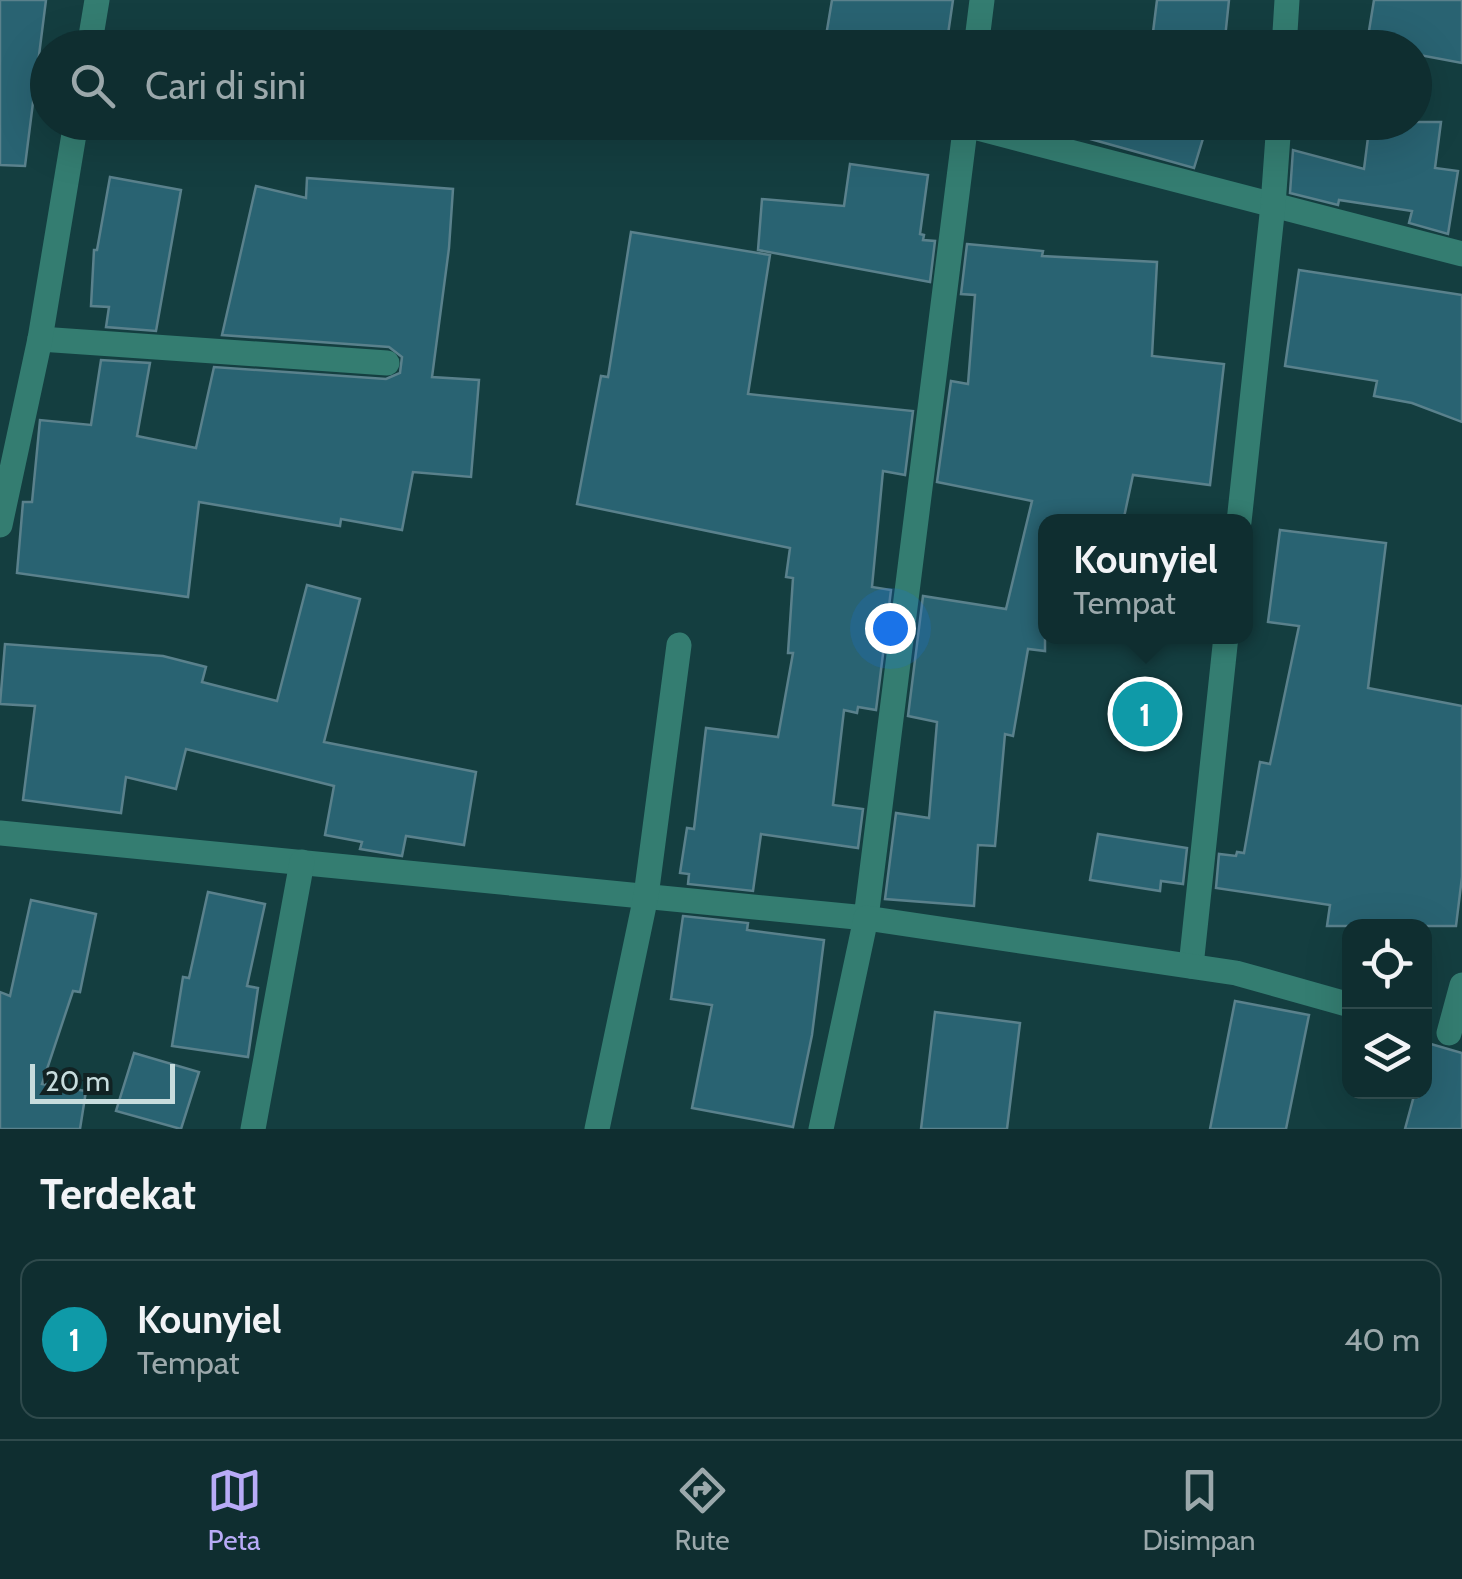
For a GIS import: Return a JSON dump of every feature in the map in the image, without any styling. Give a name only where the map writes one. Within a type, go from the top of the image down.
[{"type":"street","points":[[92,30],[97,0]]},
{"type":"street","points":[[978,30],[982,0]]},
{"type":"street","points":[[1285,30],[1287,0]]},
{"type":"street","points":[[0,524],[40,339],[73,140]]},
{"type":"street","points":[[821,1129],[866,918],[964,140]]},
{"type":"street","points":[[1027,140],[1462,254]]},
{"type":"street","points":[[1240,514],[1278,140]]},
{"type":"street","points":[[40,339],[387,363]]},
{"type":"street","points":[[1191,966],[1225,644]]},
{"type":"street","points":[[597,1129],[646,896],[679,645]]},
{"type":"street","points":[[0,833],[866,918],[1236,974],[1342,1003]]},
{"type":"street","points":[[253,1129],[310,862]]},
{"type":"street","points":[[1445,1032],[1462,985]]},
{"type":"building","points":[[0,0],[46,0],[42,30],[30,30],[30,126],[25,166],[0,165]]},
{"type":"building","points":[[832,0],[953,0],[949,30],[827,30]]},
{"type":"building","points":[[1157,0],[1229,0],[1226,30],[1153,30]]},
{"type":"building","points":[[1374,0],[1462,0],[1462,63],[1432,57],[1432,30],[1369,30]]},
{"type":"building","points":[[1432,122],[1441,122],[1435,168],[1458,171],[1448,234],[1409,223],[1412,211],[1339,200],[1338,205],[1290,193],[1293,150],[1364,169],[1368,140],[1432,140]]},
{"type":"building","points":[[1094,140],[1203,140],[1194,168]]},
{"type":"building","points":[[850,164],[928,175],[920,234],[924,235],[923,240],[935,241],[930,282],[758,250],[762,199],[844,206]]},
{"type":"building","points":[[110,177],[181,190],[156,331],[106,327],[109,307],[91,306],[94,250]]},
{"type":"building","points":[[307,178],[453,189],[432,377],[479,380],[471,477],[413,472],[402,530],[341,519],[340,526],[199,502],[188,597],[17,573],[23,502],[32,502],[40,420],[91,425],[101,360],[150,363],[137,436],[196,448],[214,367],[386,379],[400,373],[402,357],[389,347],[222,335],[256,186],[306,198]]},
{"type":"building","points":[[631,232],[770,255],[748,394],[913,411],[905,475],[883,471],[872,587],[891,590],[876,710],[844,710],[833,805],[863,809],[858,848],[761,834],[753,891],[688,884],[689,874],[680,873],[687,828],[694,829],[706,728],[778,737],[793,653],[788,653],[793,578],[786,577],[790,548],[577,504],[601,376],[608,377]]},
{"type":"building","points":[[967,244],[1043,251],[1042,256],[1157,262],[1152,356],[1224,364],[1210,485],[1133,475],[1125,514],[1038,514],[1038,644],[1045,644],[1045,651],[1028,649],[1013,736],[1005,734],[995,846],[978,845],[974,906],[885,899],[896,813],[929,818],[937,722],[908,716],[923,596],[1006,609],[1032,501],[937,482],[951,381],[968,384],[975,295],[961,294]]},
{"type":"building","points":[[1299,270],[1462,295],[1462,422],[1412,403],[1374,396],[1377,381],[1285,366]]},
{"type":"building","points":[[1280,530],[1386,543],[1368,688],[1462,706],[1462,877],[1456,926],[1432,926],[1432,919],[1342,919],[1342,926],[1327,926],[1330,905],[1216,888],[1219,854],[1244,853],[1260,762],[1270,764],[1299,626],[1268,622]]},
{"type":"building","points":[[307,585],[360,599],[324,742],[476,772],[464,845],[406,836],[402,856],[360,849],[362,842],[325,835],[334,786],[186,749],[176,789],[126,777],[121,813],[23,800],[35,706],[0,704],[5,644],[163,656],[206,667],[202,682],[277,701]]},
{"type":"building","points":[[1098,834],[1187,848],[1183,884],[1161,881],[1160,891],[1090,880]]},
{"type":"building","points":[[208,892],[265,904],[247,986],[258,988],[248,1057],[172,1046],[183,977],[189,978]]},
{"type":"building","points":[[31,900],[96,914],[80,992],[73,991],[42,1084],[86,1091],[80,1129],[0,1129],[0,992],[10,996]]},
{"type":"building","points":[[683,916],[748,923],[747,930],[824,940],[812,1035],[793,1127],[692,1108],[712,1005],[671,999]]},
{"type":"building","points":[[1235,1001],[1309,1015],[1286,1129],[1210,1129]]},
{"type":"building","points":[[935,1012],[1020,1023],[1007,1129],[921,1129]]},
{"type":"building","points":[[1432,1044],[1462,1053],[1462,1129],[1405,1129],[1413,1099],[1432,1099]]},
{"type":"building","points":[[134,1053],[199,1072],[181,1129],[116,1111]]},
{"type":"place","name":"Kounyiel","points":[[1145,714]]}]
